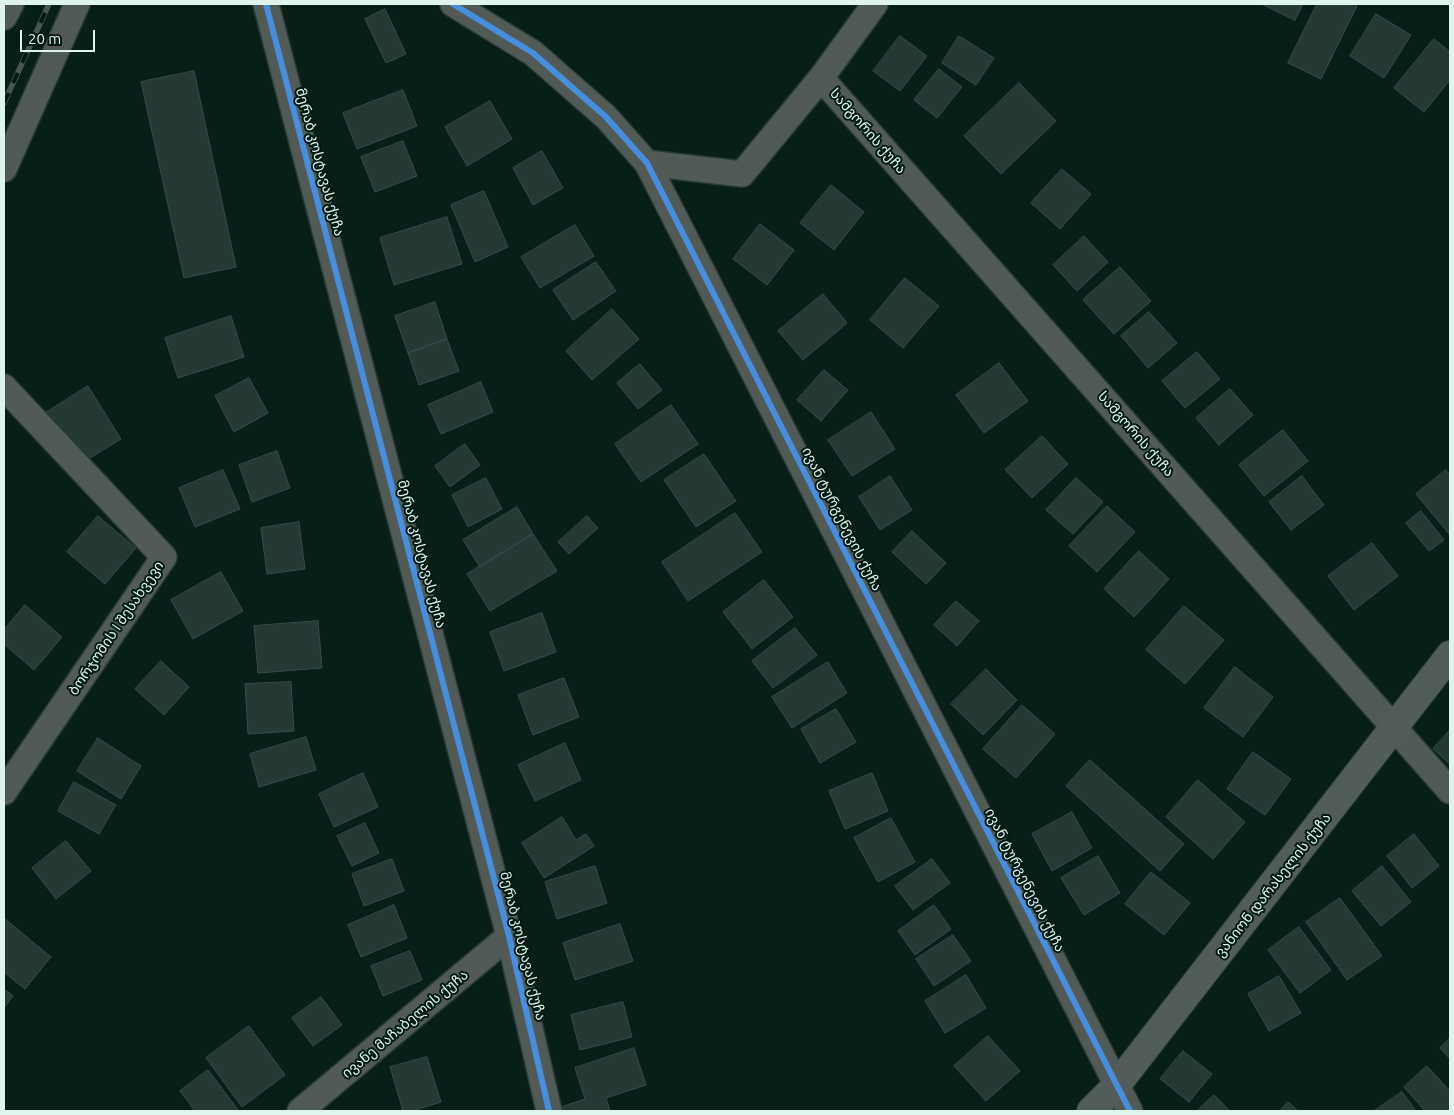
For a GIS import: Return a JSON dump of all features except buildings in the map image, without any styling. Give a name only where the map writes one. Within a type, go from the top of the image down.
[{"type":"street","points":[[4,17],[11,4]]},
{"type":"street","points":[[4,170],[77,4]]},
{"type":"street","name":"მერაბ კოსტავას ქუჩა","points":[[266,4],[509,936],[549,1111]]},
{"type":"street","name":"ივან ტურგენევის ქუჩა","points":[[453,4],[533,53],[606,117],[647,163],[1130,1111]]},
{"type":"street","name":"სამგორის ქუჩა","points":[[647,163],[742,174],[821,78],[875,4]]},
{"type":"street","name":"სამგორის ქუჩა","points":[[821,78],[1450,791]]},
{"type":"street","name":"ბორჯომის I შესახვევი","points":[[4,388],[164,556],[4,792]]},
{"type":"street","name":"ვანიონ დარასელის ქუჩა","points":[[1091,1111],[1116,1086],[1450,655]]},
{"type":"street","name":"ივანე მაჩაბელის ქუჩა","points":[[300,1111],[509,936]]},
{"type":"railway","points":[[4,103],[49,4]]},
{"type":"cycle path","points":[[266,4],[509,936],[549,1111]]},
{"type":"cycle path","points":[[453,4],[533,53],[606,117],[647,163],[1130,1111]]}]
